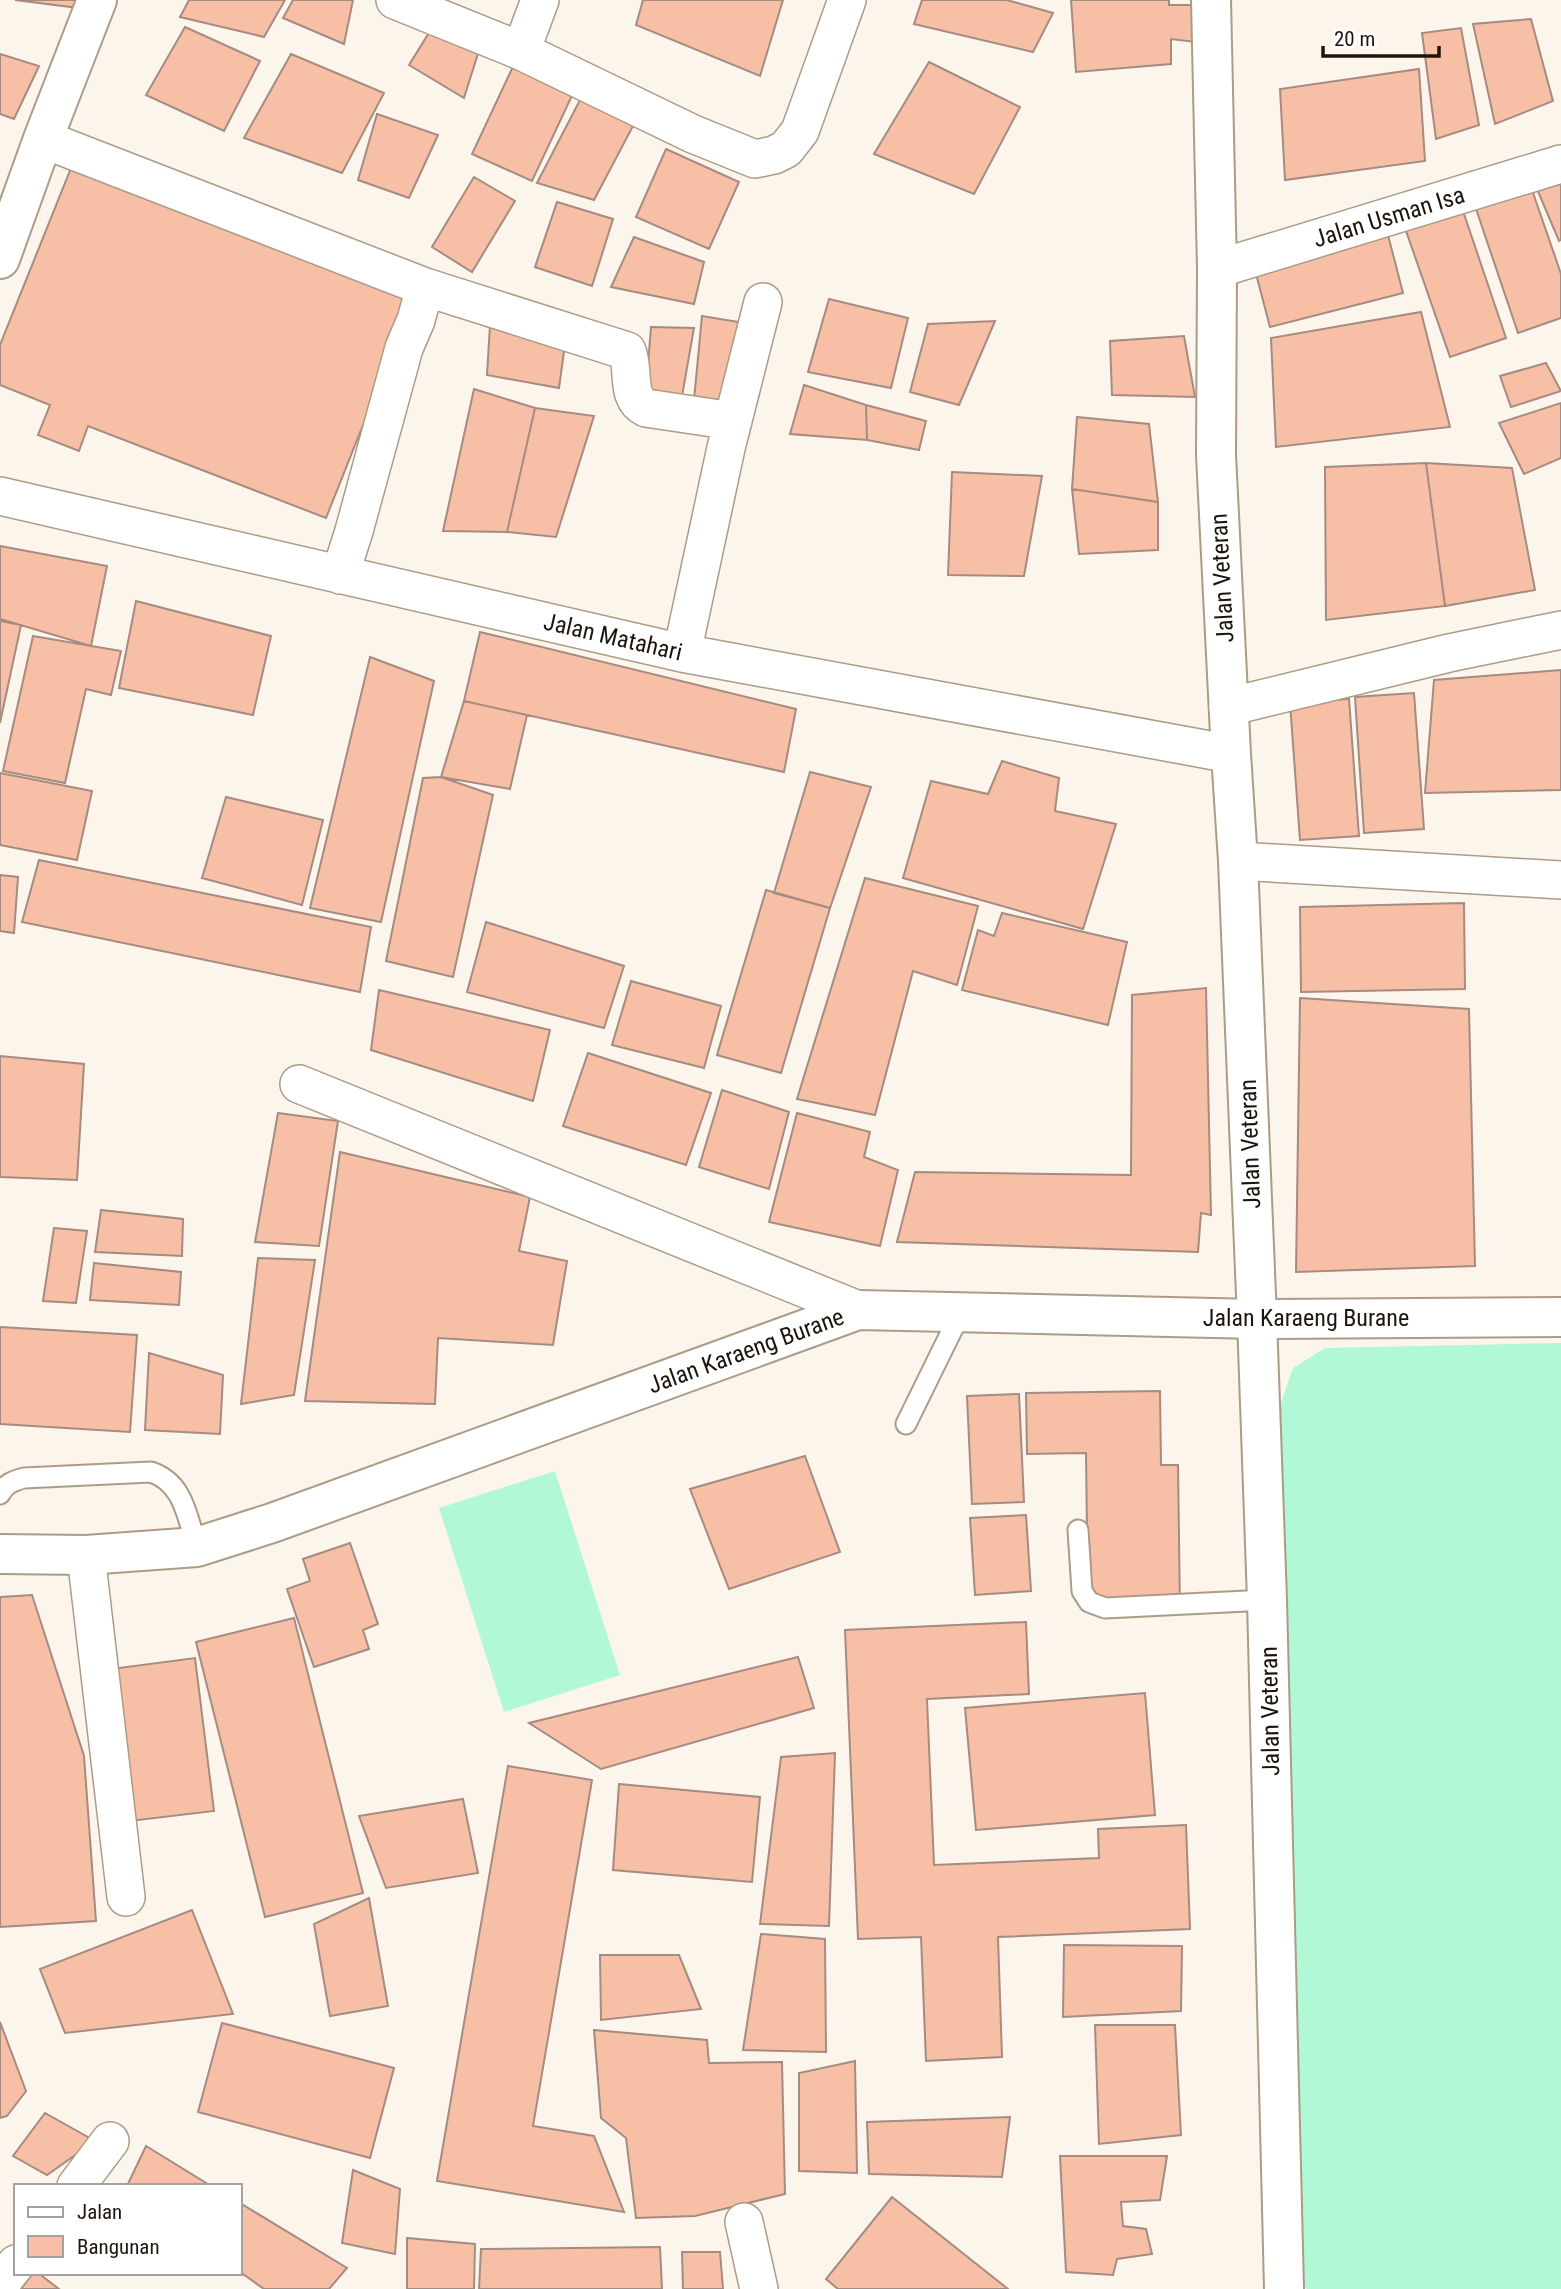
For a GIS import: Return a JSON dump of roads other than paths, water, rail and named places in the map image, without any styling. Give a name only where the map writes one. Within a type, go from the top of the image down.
[{"type":"main road","points":[[0,260],[97,0]]},
{"type":"main road","name":"Jalan Veteran","points":[[1211,0],[1217,269],[1216,455],[1238,861],[1267,1600],[1277,2281]]},
{"type":"main road","name":"Jalan Karaeng Burane","points":[[0,1554],[86,1555],[197,1547],[272,1523],[858,1311],[1257,1319],[1561,1317]]},
{"type":"street","points":[[396,0],[521,51],[693,134],[755,159],[786,149],[800,131],[847,0]]},
{"type":"street","points":[[521,51],[540,0]]},
{"type":"street","points":[[43,139],[425,287],[627,351],[631,359],[633,397],[637,404],[646,408],[733,421]]},
{"type":"street","name":"Jalan Usman Isa","points":[[1217,269],[1561,164]]},
{"type":"street","points":[[340,575],[404,348],[416,320],[425,287]]},
{"type":"street","points":[[682,653],[733,421],[763,302]]},
{"type":"street","name":"Jalan Matahari","points":[[0,496],[682,653],[1231,754]]},
{"type":"street","points":[[1228,707],[1449,653],[1561,630]]},
{"type":"street","points":[[1238,861],[1561,880]]},
{"type":"street","points":[[299,1084],[858,1311]]},
{"type":"street","points":[[86,1555],[126,1897]]},
{"type":"street","points":[[78,2184],[110,2141]]},
{"type":"street","points":[[744,2222],[759,2289]]},
{"type":"street","points":[[0,2284],[14,2266]]},
{"type":"lane","points":[[905,1424],[960,1314]]},
{"type":"lane","points":[[0,1494],[3,1487],[14,1480],[24,1478],[151,1472],[162,1476],[180,1493],[197,1547]]},
{"type":"lane","points":[[1078,1530],[1082,1591],[1093,1605],[1105,1608],[1267,1600]]}]
